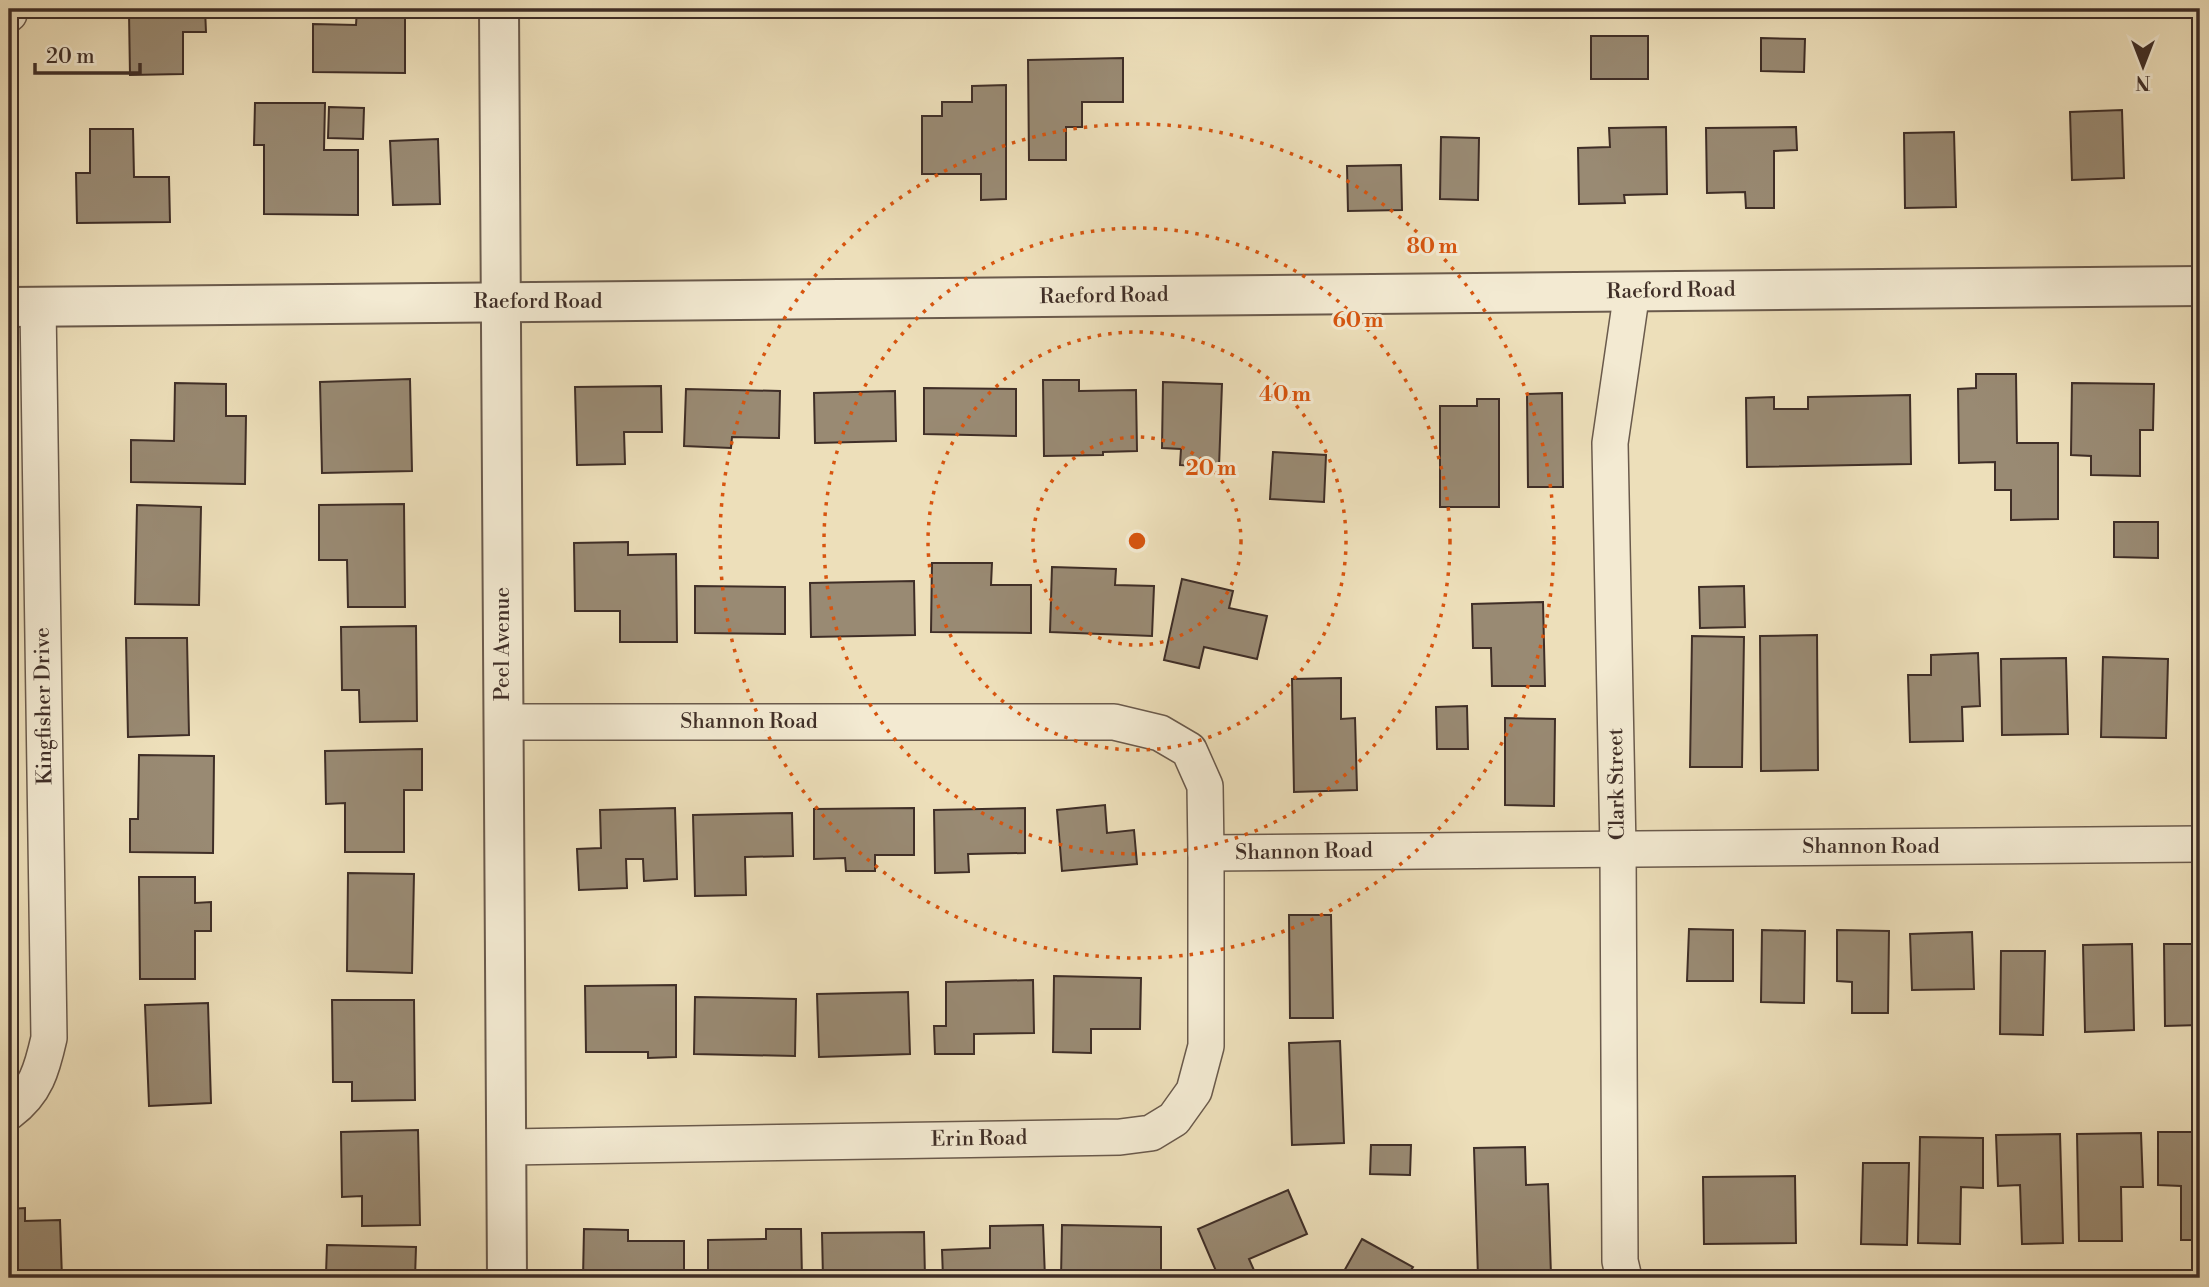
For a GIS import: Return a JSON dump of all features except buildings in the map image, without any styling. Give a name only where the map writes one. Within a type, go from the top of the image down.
[{"type":"street","points":[[9,15],[10,9]]},
{"type":"street","name":"Peel Avenue","points":[[499,9],[507,1278]]},
{"type":"street","name":"Raeford Road","points":[[23,307],[2200,286]]},
{"type":"street","name":"Clark Street","points":[[1624,1278],[1620,1261],[1618,849],[1610,443],[1632,291]]},
{"type":"street","name":"Kingfisher Drive","points":[[17,1106],[42,1070],[50,1038],[23,307]]},
{"type":"street","name":"Shannon Road","points":[[503,722],[1114,722],[1160,733],[1189,750],[1205,786],[1206,853],[2200,844]]},
{"type":"street","name":"Erin Road","points":[[506,1147],[1120,1137],[1151,1133],[1174,1119],[1194,1091],[1206,1046],[1206,853]]}]
